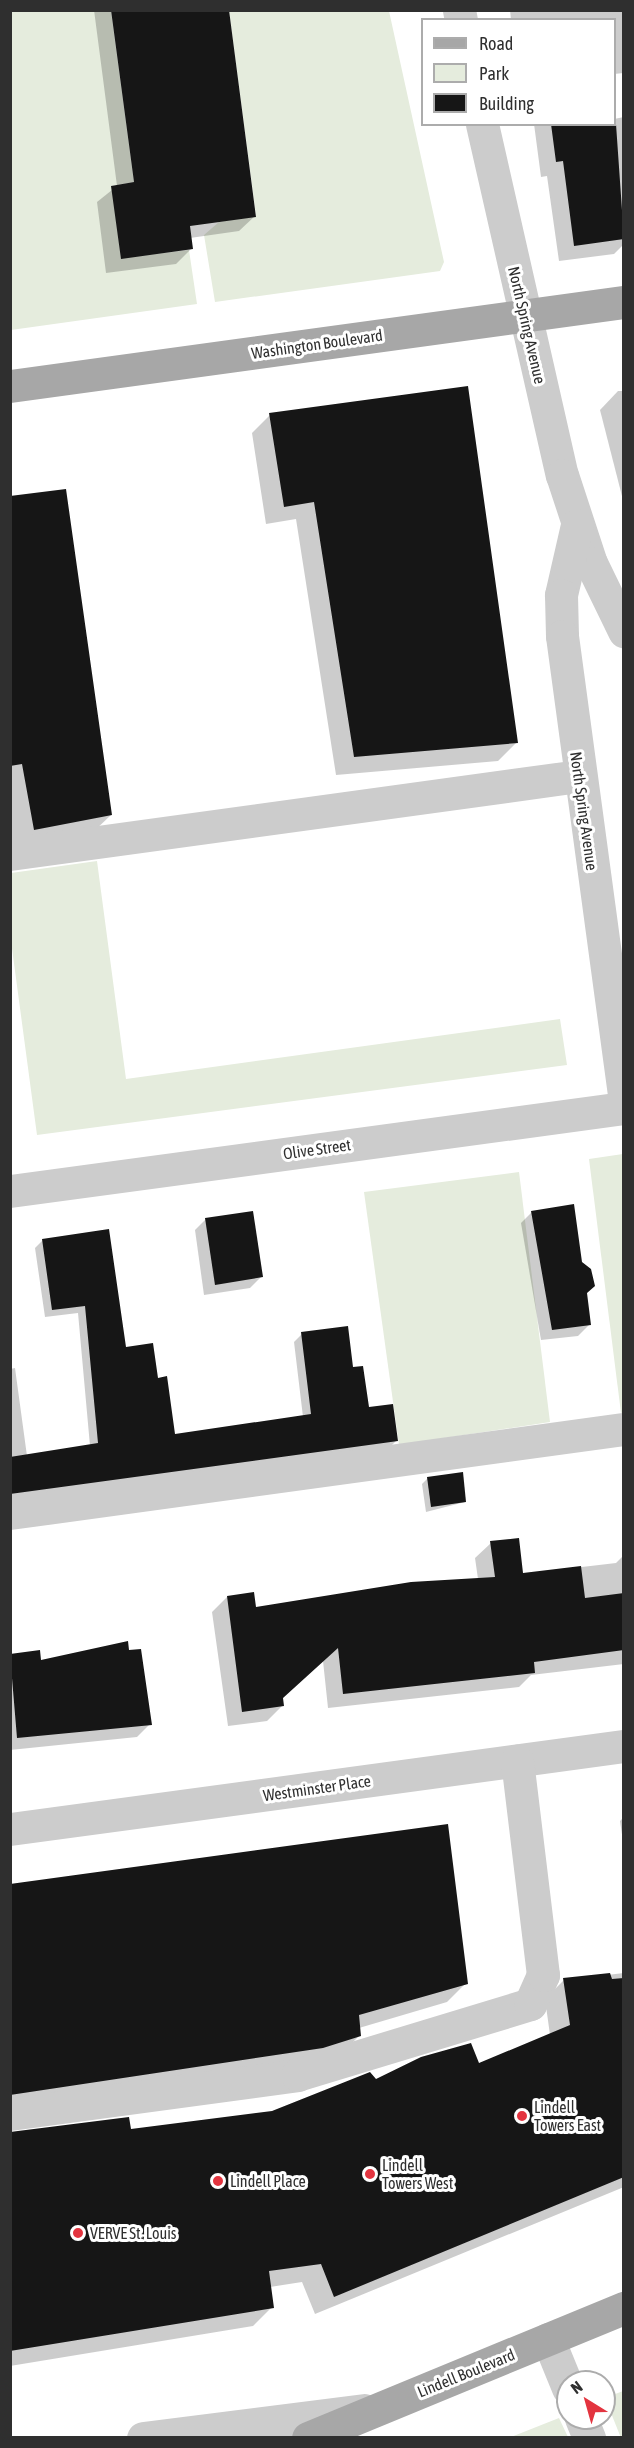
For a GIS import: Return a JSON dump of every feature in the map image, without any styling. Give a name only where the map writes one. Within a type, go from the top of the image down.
[{"type":"main road","name":"Washington Boulevard","points":[[10,386],[624,302]]},
{"type":"main road","name":"Lindell Boulevard","points":[[308,2438],[624,2308]]},
{"type":"street","name":"North Spring Avenue","points":[[482,126],[524,316],[577,525],[624,631]]},
{"type":"street","name":"North Spring Avenue","points":[[577,525],[561,595],[579,776],[624,1097]]},
{"type":"street","points":[[10,854],[579,776]]},
{"type":"street","name":"Olive Street","points":[[10,1191],[624,1107]]},
{"type":"street","points":[[10,1513],[624,1429]]},
{"type":"street","name":"Westminster Place","points":[[10,1829],[624,1746]]},
{"type":"street","points":[[10,2115],[297,2076],[530,2004],[543,1975],[517,1761]]},
{"type":"street","points":[[548,2339],[561,2370]]},
{"type":"street","points":[[143,2438],[381,2408]]},
{"type":"green space","points":[[10,11],[111,11],[134,182],[112,186],[121,258],[189,250],[197,304],[11,330]]},
{"type":"green space","points":[[229,11],[389,11],[444,262],[440,271],[215,302],[204,235],[219,222],[256,216]]},
{"type":"green space","points":[[97,861],[126,1079],[560,1019],[567,1065],[37,1135],[11,941],[11,873]]},
{"type":"green space","points":[[623,1154],[624,1412],[621,1413],[589,1159]]},
{"type":"green space","points":[[519,1172],[550,1422],[399,1445],[364,1192]]},
{"type":"green space","points":[[623,2391],[624,2437],[621,2438],[616,2426],[616,2394]]},
{"type":"green space","points":[[556,2419],[556,2430],[565,2430],[568,2437],[511,2437]]},
{"type":"building","points":[[111,10],[229,10],[256,217],[190,226],[193,249],[121,259],[111,186],[134,182]]},
{"type":"building","points":[[616,124],[624,239],[574,246],[563,161],[556,162],[551,126],[616,126]]},
{"type":"building","points":[[468,386],[518,743],[354,757],[314,502],[284,507],[269,413]]},
{"type":"building","points":[[66,489],[112,815],[34,830],[22,764],[10,766],[10,496]]},
{"type":"building","points":[[574,1204],[582,1262],[591,1269],[595,1286],[587,1293],[591,1325],[552,1330],[531,1211]]},
{"type":"building","points":[[253,1211],[263,1277],[215,1285],[205,1218]]},
{"type":"building","points":[[109,1229],[126,1347],[153,1343],[158,1378],[167,1376],[175,1434],[311,1414],[301,1332],[348,1326],[353,1367],[363,1366],[369,1407],[393,1404],[398,1441],[10,1494],[10,1457],[98,1443],[85,1306],[52,1310],[42,1239]]},
{"type":"building","points":[[463,1472],[466,1502],[431,1507],[427,1477]]},
{"type":"building","points":[[519,1538],[523,1573],[581,1566],[585,1598],[624,1593],[624,1650],[534,1662],[535,1673],[343,1694],[338,1648],[283,1698],[284,1706],[242,1712],[227,1596],[254,1592],[256,1607],[411,1582],[495,1577],[490,1541]]},
{"type":"building","points":[[128,1641],[129,1650],[141,1649],[152,1725],[17,1738],[10,1654],[40,1650],[41,1660]]},
{"type":"building","points":[[448,1824],[468,1984],[359,2015],[361,2036],[323,2048],[10,2095],[10,1884]]},
{"type":"building","points":[[610,1973],[612,1979],[624,1978],[624,2177],[334,2297],[321,2264],[269,2271],[274,2308],[10,2351],[10,2132],[129,2117],[131,2129],[272,2111],[370,2072],[376,2079],[421,2057],[471,2043],[479,2063],[570,2025],[563,1978]]},
{"type":"place","name":"Lindell Towers East","points":[[522,2116]]},
{"type":"place","name":"Lindell Towers West","points":[[370,2174]]},
{"type":"place","name":"Lindell Place","points":[[218,2181]]},
{"type":"place","name":"VERVE St. Louis","points":[[78,2233]]}]
